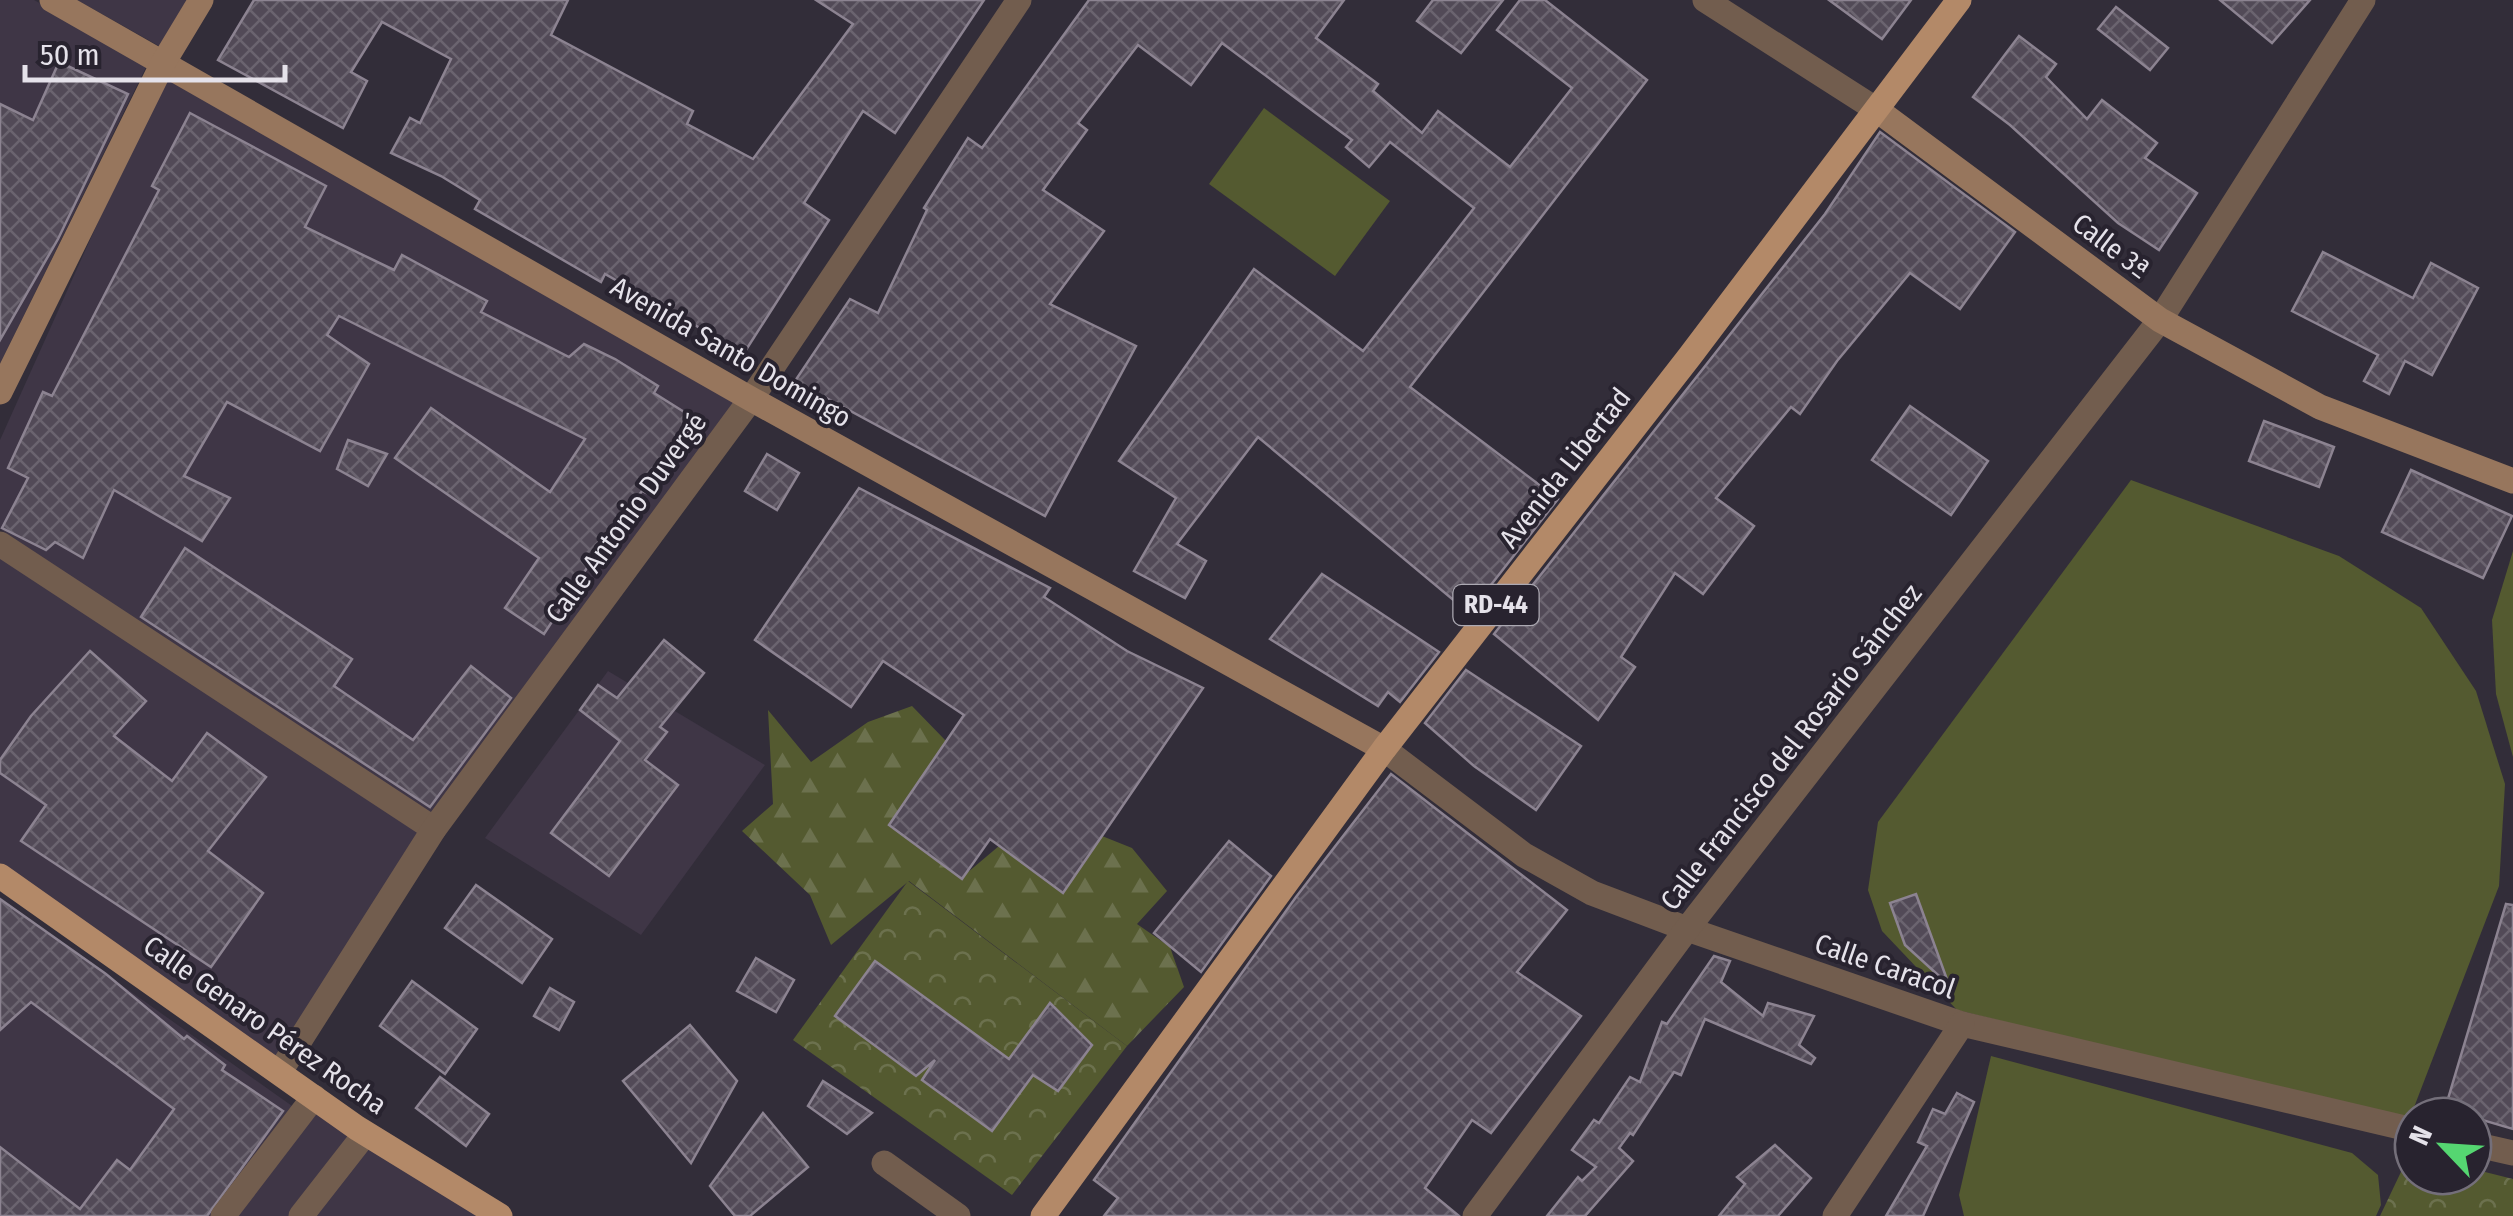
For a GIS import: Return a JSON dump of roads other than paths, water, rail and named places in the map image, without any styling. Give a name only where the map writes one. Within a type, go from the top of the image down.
[{"type":"main road","name":"Avenida Santo Domingo","points":[[52,0],[752,399],[1384,749]]},
{"type":"main road","points":[[0,392],[163,63],[201,0]]},
{"type":"main road","name":"Avenida Libertad","points":[[1043,1216],[1384,749],[1958,0]]},
{"type":"main road","name":"Calle 3ª","points":[[1877,110],[2160,320],[2320,407],[2513,481]]},
{"type":"main road","name":"Calle Genaro Pérez Rocha","points":[[0,876],[280,1070],[365,1134],[500,1216]]},
{"type":"street","name":"Calle Antonio Duvergé","points":[[280,1070],[434,829],[752,399],[1020,0]]},
{"type":"street","name":"Calle 3ª","points":[[1705,0],[1877,110]]},
{"type":"street","name":"Calle Francisco del Rosario Sánchez","points":[[1475,1216],[1687,929],[2160,320],[2364,0]]},
{"type":"street","points":[[0,544],[434,829]]},
{"type":"street","name":"Calle Caracol","points":[[1384,749],[1524,855],[1592,893],[1687,929],[1962,1024],[2393,1125]]},
{"type":"street","points":[[1835,1216],[1962,1024]]},
{"type":"street","points":[[222,1216],[314,1097]]},
{"type":"street","points":[[301,1216],[365,1134]]},
{"type":"street","points":[[884,1163],[958,1216]]}]
